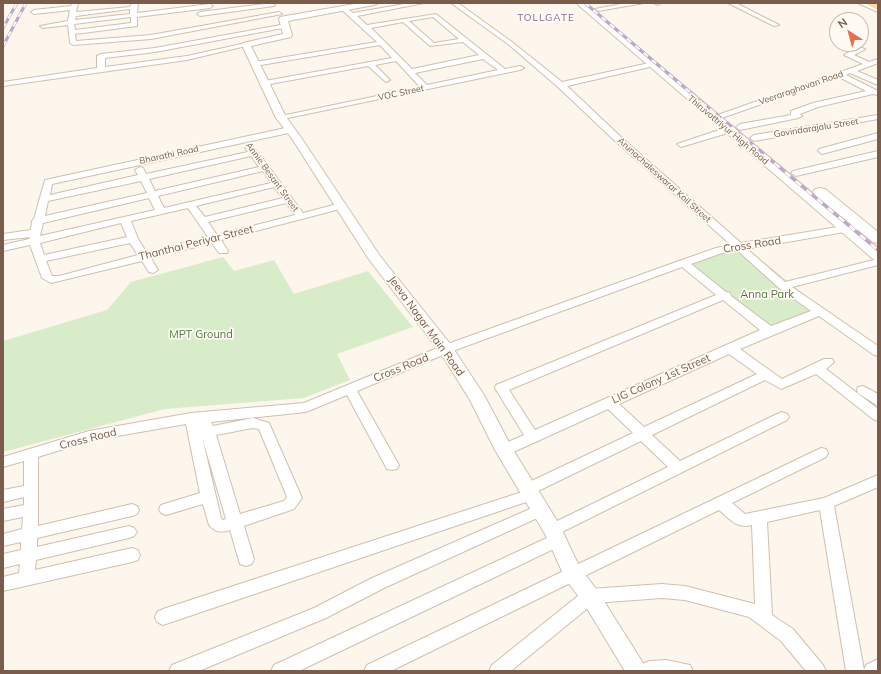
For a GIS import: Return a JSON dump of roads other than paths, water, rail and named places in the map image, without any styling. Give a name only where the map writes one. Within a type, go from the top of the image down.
[{"type":"main road","name":"Thiruvottriyur High Road","points":[[580,3],[651,64],[734,128],[878,256]]},
{"type":"main road","points":[[869,3],[878,7]]},
{"type":"main road","points":[[875,3],[878,7]]},
{"type":"main road","name":"Thiruvottriyur High Road","points":[[595,6],[719,116]]},
{"type":"main road","name":"Thiruvottriyur High Road","points":[[734,128],[754,138],[878,239]]},
{"type":"street","points":[[34,12],[111,3]]},
{"type":"street","points":[[347,12],[388,3]]},
{"type":"street","points":[[75,8],[71,23],[73,43],[151,37],[221,25],[282,20],[422,3],[503,71]]},
{"type":"street","name":"Arunachaleswarar Koil Street","points":[[454,3],[510,43],[561,85],[728,244]]},
{"type":"street","points":[[595,6],[641,3]]},
{"type":"street","points":[[730,3],[776,25]]},
{"type":"street","points":[[862,3],[878,7]]},
{"type":"street","points":[[3,84],[187,58],[246,46],[288,35],[282,20],[271,4],[210,6],[43,26]]},
{"type":"street","points":[[347,12],[368,4]]},
{"type":"street","points":[[73,32],[136,25],[134,5],[75,8]]},
{"type":"street","points":[[175,16],[210,6]]},
{"type":"street","points":[[210,6],[221,25]]},
{"type":"street","points":[[347,12],[381,42],[425,87]]},
{"type":"street","points":[[363,25],[434,12]]},
{"type":"street","points":[[363,25],[404,20],[434,12]]},
{"type":"street","points":[[101,71],[101,56],[155,50],[282,20]]},
{"type":"street","points":[[404,20],[432,45],[465,40]]},
{"type":"street","points":[[151,37],[155,50]]},
{"type":"street","points":[[255,64],[381,42]]},
{"type":"street","name":"Jeeva Nagar Main Road","points":[[246,46],[250,51],[281,118],[375,258],[446,349],[478,399],[504,450],[554,535],[573,574],[644,670]]},
{"type":"street","points":[[854,52],[848,55],[878,69]]},
{"type":"street","points":[[409,72],[485,56]]},
{"type":"street","points":[[265,83],[396,59]]},
{"type":"street","name":"Veeraraghavan Road","points":[[719,116],[878,61]]},
{"type":"street","points":[[370,64],[386,80]]},
{"type":"street","points":[[561,85],[651,64]]},
{"type":"street","name":"VOC Street","points":[[281,118],[520,68]]},
{"type":"street","points":[[852,71],[878,83]]},
{"type":"street","points":[[839,74],[876,93]]},
{"type":"street","points":[[681,144],[734,128],[798,116],[794,113],[816,105],[876,93]]},
{"type":"street","name":"Govindarajalu Street","points":[[754,138],[878,117]]},
{"type":"street","name":"Bharathi Road","points":[[43,199],[48,182],[290,130]]},
{"type":"street","points":[[822,151],[878,136]]},
{"type":"street","name":"Annie Besant Street","points":[[244,139],[300,215]]},
{"type":"street","points":[[133,239],[40,259],[34,237],[43,199],[254,153]]},
{"type":"street","points":[[796,173],[878,154]]},
{"type":"street","points":[[866,157],[878,165]]},
{"type":"street","points":[[136,162],[161,212]]},
{"type":"street","points":[[37,221],[152,193],[265,168]]},
{"type":"street","points":[[3,248],[34,237],[125,220],[277,184]]},
{"type":"street","points":[[202,221],[288,200]]},
{"type":"street","points":[[191,205],[224,251]]},
{"type":"street","name":"Thanthai Periyar Street","points":[[40,259],[47,278],[51,280],[214,239],[300,215],[341,206]]},
{"type":"street","points":[[125,220],[133,239],[153,270]]},
{"type":"street","name":"Cross Road","points":[[3,462],[90,436],[190,418],[202,428],[306,407],[446,349],[683,263],[728,244],[740,248],[862,226]]},
{"type":"street","points":[[3,237],[34,237]]},
{"type":"street","points":[[740,248],[783,286],[878,352]]},
{"type":"street","points":[[783,286],[878,262]]},
{"type":"street","points":[[683,263],[726,295],[769,331]]},
{"type":"street","points":[[532,437],[501,388],[726,295]]},
{"type":"street","name":"LIG Colony 1st Street","points":[[504,450],[730,348],[769,331],[820,312]]},
{"type":"street","points":[[730,348],[781,385],[822,365],[878,416]]},
{"type":"street","points":[[163,617],[529,492],[642,434],[767,374]]},
{"type":"street","points":[[350,388],[392,465]]},
{"type":"street","points":[[863,390],[878,401]]},
{"type":"street","points":[[609,402],[678,468]]},
{"type":"street","points":[[280,671],[554,535],[678,468],[782,417]]},
{"type":"street","points":[[253,423],[258,423],[264,426],[295,498],[289,505],[223,526],[214,521],[208,497],[202,428],[253,423]]},
{"type":"street","points":[[202,428],[235,521],[246,559]]},
{"type":"street","points":[[373,671],[821,453]]},
{"type":"street","points":[[27,578],[31,509],[31,454]]},
{"type":"street","points":[[720,502],[743,521],[759,519],[826,503],[878,480]]},
{"type":"street","points":[[3,496],[31,490]]},
{"type":"street","points":[[166,509],[208,497]]},
{"type":"street","points":[[826,503],[855,671]]},
{"type":"street","points":[[3,515],[31,509]]},
{"type":"street","points":[[3,540],[132,510]]},
{"type":"street","points":[[178,671],[320,613],[378,583],[539,511]]},
{"type":"street","points":[[759,519],[764,617]]},
{"type":"street","points":[[3,561],[129,532]]},
{"type":"street","points":[[3,584],[132,555]]},
{"type":"street","points":[[498,671],[590,596],[662,591],[685,593],[754,611],[764,617],[787,636],[817,671]]},
{"type":"street","points":[[872,671],[878,667]]},
{"type":"street","points":[[644,670],[666,668],[684,671]]},
{"type":"railway","points":[[3,28],[17,3]]},
{"type":"railway","points":[[3,46],[26,3]]},
{"type":"railway","points":[[585,3],[711,110]]},
{"type":"railway","points":[[710,109],[878,250]]},
{"type":"district","name":"TOLLGATE","points":[[546,18]]},
{"type":"park label","name":"Anna Park","points":[[767,295]]},
{"type":"park label","name":"MPT Ground","points":[[201,335]]}]
